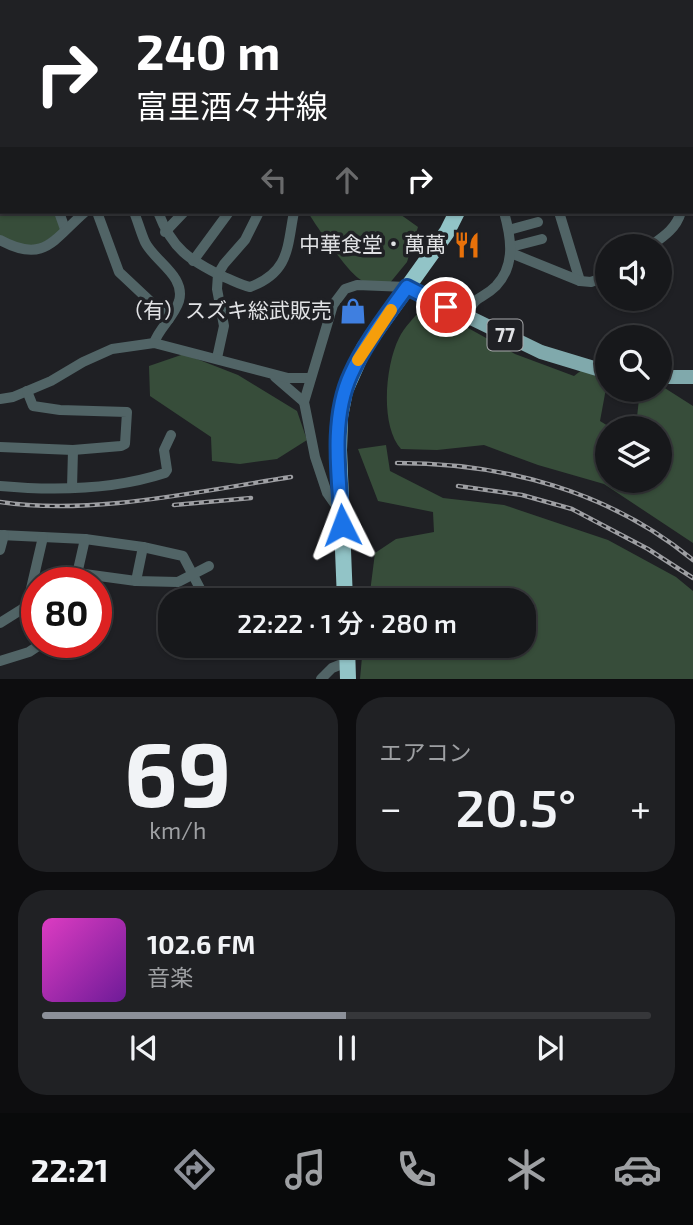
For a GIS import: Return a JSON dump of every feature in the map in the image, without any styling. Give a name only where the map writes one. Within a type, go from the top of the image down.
[{"type":"highway","points":[[344,588],[339,426],[345,391],[364,348],[447,232],[456,214]]},
{"type":"highway","points":[[347,658],[348,679]]},
{"type":"main road","name":"77","points":[[407,287],[541,352],[595,368]]},
{"type":"main road","points":[[672,377],[693,377]]},
{"type":"street","points":[[60,214],[65,229]]},
{"type":"street","points":[[0,240],[15,248],[34,252],[48,245],[83,214]]},
{"type":"street","points":[[98,214],[119,272],[169,319]]},
{"type":"street","points":[[135,214],[153,255],[179,282],[180,299],[154,343]]},
{"type":"street","points":[[159,214],[165,232],[178,249],[193,261],[250,287],[272,275],[287,252],[294,214]]},
{"type":"street","points":[[165,232],[182,214]]},
{"type":"street","points":[[193,261],[228,214]]},
{"type":"street","points":[[217,358],[224,326],[217,289],[218,274],[245,240],[258,214]]},
{"type":"street","points":[[466,317],[474,300],[498,284],[511,250],[505,214]]},
{"type":"street","points":[[560,214],[580,281]]},
{"type":"street","points":[[666,234],[679,220],[680,214]]},
{"type":"street","points":[[509,230],[538,222]]},
{"type":"street","points":[[511,250],[542,239]]},
{"type":"street","points":[[511,250],[580,281],[595,280]]},
{"type":"street","points":[[341,504],[334,503],[327,493],[312,445],[304,402],[310,377],[333,305],[345,289],[357,285],[407,287]]},
{"type":"street","points":[[0,399],[51,382],[101,353],[154,343],[271,374],[294,379],[310,377]]},
{"type":"street","points":[[271,374],[304,402]]},
{"type":"street","points":[[0,447],[73,450],[125,444],[127,411],[60,410],[33,406],[27,391]]},
{"type":"street","points":[[0,486],[72,488],[137,482],[165,473],[167,470],[164,450],[171,435]]},
{"type":"street","points":[[72,488],[73,450]]},
{"type":"street","points":[[0,550],[2,535],[85,539],[143,547],[183,556],[199,588]]},
{"type":"street","points":[[0,624],[27,606],[43,537]]},
{"type":"street","points":[[79,567],[85,539]]},
{"type":"street","points":[[136,581],[143,547]]},
{"type":"street","points":[[112,580],[178,582],[209,566]]},
{"type":"street","points":[[0,661],[21,654]]},
{"type":"street","points":[[321,679],[343,658]]},
{"type":"green space","points":[[0,214],[57,214],[63,229],[34,249],[0,237]]},
{"type":"green space","points":[[309,214],[400,214],[418,227],[407,262],[389,284],[361,280],[334,250]]},
{"type":"green space","points":[[423,307],[441,313],[515,354],[574,376],[583,369],[595,376],[595,402],[604,402],[601,416],[595,416],[595,481],[538,465],[484,445],[437,450],[401,449],[390,426],[387,395],[394,350],[407,326]]},
{"type":"green space","points":[[184,354],[238,375],[297,411],[307,440],[277,459],[240,464],[212,461],[211,437],[150,396],[149,366]]},
{"type":"green space","points":[[672,393],[693,406],[693,543],[618,493],[672,493],[672,416],[637,416],[639,402],[672,402]]},
{"type":"green space","points":[[386,445],[390,471],[443,498],[504,505],[608,540],[676,577],[693,591],[693,679],[360,679],[362,658],[536,658],[536,588],[371,588],[375,553],[396,539],[434,532],[433,512],[378,501],[358,449]]},
{"type":"railway","points":[[397,463],[477,468],[554,486],[591,499],[626,516],[661,536],[693,560]]},
{"type":"railway","points":[[0,502],[35,506],[108,504],[291,477]]},
{"type":"railway","points":[[458,486],[522,495],[572,509],[648,549],[693,578]]},
{"type":"railway","points":[[174,505],[251,498]]},
{"type":"slow traffic","points":[[358,360],[391,310]]},
{"type":"place","name":"中華食堂・萬萬","points":[[467,245]]},
{"type":"place","name":"（有）スズキ総武販売","points":[[353,311]]},
{"type":"route","points":[[342,525],[339,426],[341,406],[350,375],[364,348],[407,287],[446,307]]}]
